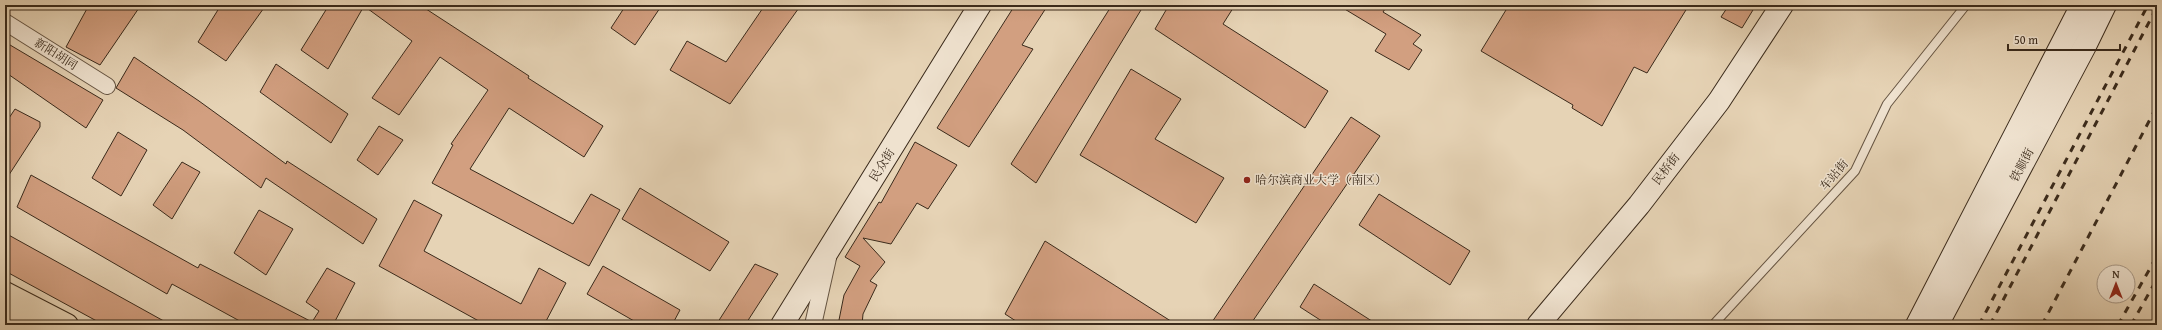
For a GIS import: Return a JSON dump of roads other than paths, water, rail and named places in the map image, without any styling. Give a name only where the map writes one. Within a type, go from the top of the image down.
[{"type":"highway","points":[[5,293],[67,325]]},
{"type":"highway","points":[[5,314],[24,325]]},
{"type":"main road","name":"民众街","points":[[782,325],[980,5]]},
{"type":"main road","name":"民桥街","points":[[1538,325],[1638,205],[1714,107],[1782,5]]},
{"type":"main road","points":[[1917,325],[2082,5]]},
{"type":"main road","name":"铁顺街","points":[[1937,325],[2085,46],[2105,5]]},
{"type":"street","name":"新阳胡同","points":[[5,22],[108,86]]},
{"type":"street","points":[[813,325],[831,246]]},
{"type":"lane","name":"车站街","points":[[1713,325],[1855,171],[1887,104],[1966,5]]},
{"type":"railway","points":[[1979,325],[2148,5]]},
{"type":"railway","points":[[1990,325],[2157,7]]},
{"type":"railway","points":[[2042,325],[2157,106]]},
{"type":"railway","points":[[2118,325],[2157,256]]},
{"type":"railway","points":[[2131,325],[2157,279]]},
{"type":"place","name":"哈尔滨商业大学（南区）","points":[[1247,180]]}]
